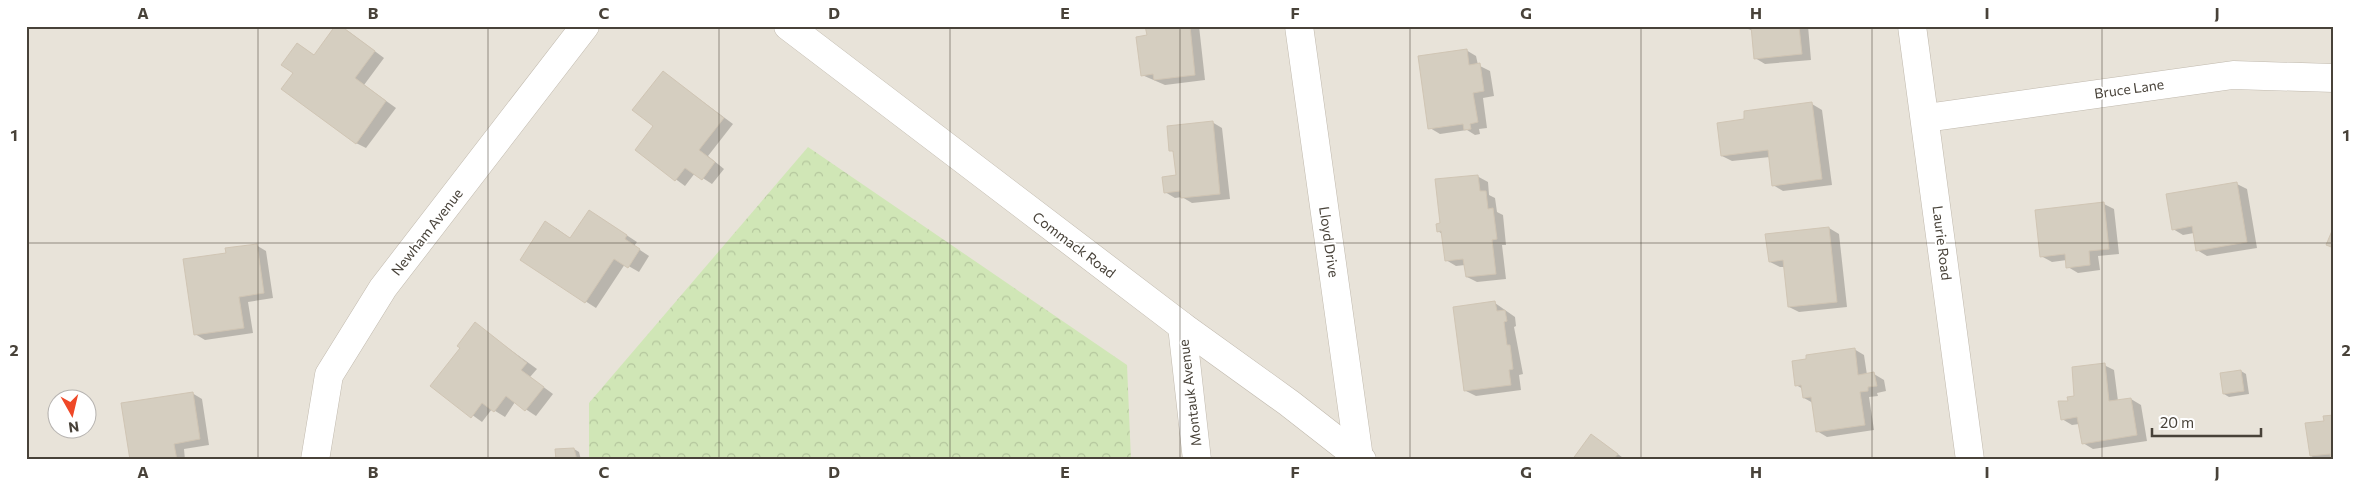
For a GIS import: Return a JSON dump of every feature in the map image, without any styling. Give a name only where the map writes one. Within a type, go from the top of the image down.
[{"type":"street","name":"Newham Avenue","points":[[315,460],[329,375],[383,288],[585,26]]},
{"type":"street","name":"Commack Road","points":[[788,26],[1182,326],[1289,403],[1361,459]]},
{"type":"street","name":"Lloyd Drive","points":[[1299,26],[1361,459]]},
{"type":"street","name":"Laurie Road","points":[[1912,26],[1926,118],[1970,460]]},
{"type":"street","name":"Bruce Lane","points":[[1926,118],[2233,75],[2334,78]]},
{"type":"street","name":"Montauk Avenue","points":[[1182,326],[1197,460]]},
{"type":"shaded area","points":[[26,26],[2334,26],[2334,460],[26,460]]},
{"type":"green space","points":[[808,147],[1127,365],[1131,460],[589,460],[589,403]]},
{"type":"building","points":[[335,26],[341,26],[375,51],[355,78],[386,101],[356,144],[281,89],[293,73],[281,65],[297,43],[314,55]]},
{"type":"building","points":[[1145,26],[1190,26],[1195,75],[1154,80],[1153,74],[1141,76],[1136,37],[1147,35]]},
{"type":"building","points":[[1751,26],[1799,26],[1802,54],[1754,59]]},
{"type":"building","points":[[1467,49],[1469,65],[1480,63],[1484,91],[1473,93],[1478,122],[1470,124],[1471,129],[1464,130],[1463,124],[1428,129],[1418,56]]},
{"type":"building","points":[[663,71],[724,118],[699,150],[715,162],[702,180],[685,168],[675,181],[635,150],[653,126],[632,110]]},
{"type":"building","points":[[1812,102],[1822,179],[1772,186],[1768,150],[1721,156],[1717,123],[1744,119],[1744,111]]},
{"type":"building","points":[[1213,121],[1220,194],[1181,198],[1180,191],[1164,193],[1162,177],[1176,175],[1173,151],[1169,151],[1167,126]]},
{"type":"building","points":[[1478,175],[1480,191],[1486,191],[1488,209],[1493,208],[1497,239],[1492,240],[1496,274],[1466,277],[1463,259],[1445,261],[1441,231],[1437,232],[1436,224],[1440,223],[1435,179]]},
{"type":"building","points":[[2237,182],[2247,242],[2196,251],[2192,226],[2172,230],[2166,194]]},
{"type":"building","points":[[2104,202],[2109,249],[2089,251],[2090,265],[2066,268],[2065,254],[2040,257],[2035,210]]},
{"type":"building","points":[[589,210],[627,235],[625,239],[640,249],[628,268],[614,259],[585,303],[520,260],[545,221],[570,238]]},
{"type":"building","points":[[2334,226],[2334,248],[2326,245]]},
{"type":"building","points":[[1829,227],[1837,302],[1788,307],[1783,260],[1769,262],[1765,234]]},
{"type":"building","points":[[257,244],[264,293],[239,297],[244,328],[194,335],[183,259],[226,253],[225,248]]},
{"type":"building","points":[[1495,301],[1497,311],[1505,310],[1507,321],[1504,322],[1507,345],[1510,345],[1513,369],[1509,370],[1511,385],[1464,391],[1453,307]]},
{"type":"building","points":[[475,322],[527,363],[521,370],[544,387],[525,411],[506,396],[494,412],[482,403],[471,418],[430,386],[460,348],[457,346]]},
{"type":"building","points":[[1855,348],[1858,375],[1874,372],[1877,386],[1868,387],[1868,391],[1860,392],[1865,425],[1816,432],[1811,397],[1803,398],[1801,385],[1795,386],[1792,361],[1806,359],[1806,355]]},
{"type":"building","points":[[2105,363],[2109,401],[2131,398],[2137,435],[2082,444],[2077,417],[2061,420],[2058,401],[2068,401],[2067,397],[2074,396],[2072,367]]},
{"type":"building","points":[[2241,370],[2244,391],[2223,394],[2220,373]]},
{"type":"building","points":[[193,392],[200,439],[174,444],[177,460],[130,460],[121,403]]},
{"type":"building","points":[[2334,415],[2334,460],[2331,460],[2330,454],[2310,456],[2305,423],[2324,421],[2323,416]]},
{"type":"building","points":[[1591,434],[1618,454],[1613,460],[1572,460]]},
{"type":"building","points":[[574,448],[577,460],[556,460],[555,449]]}]
